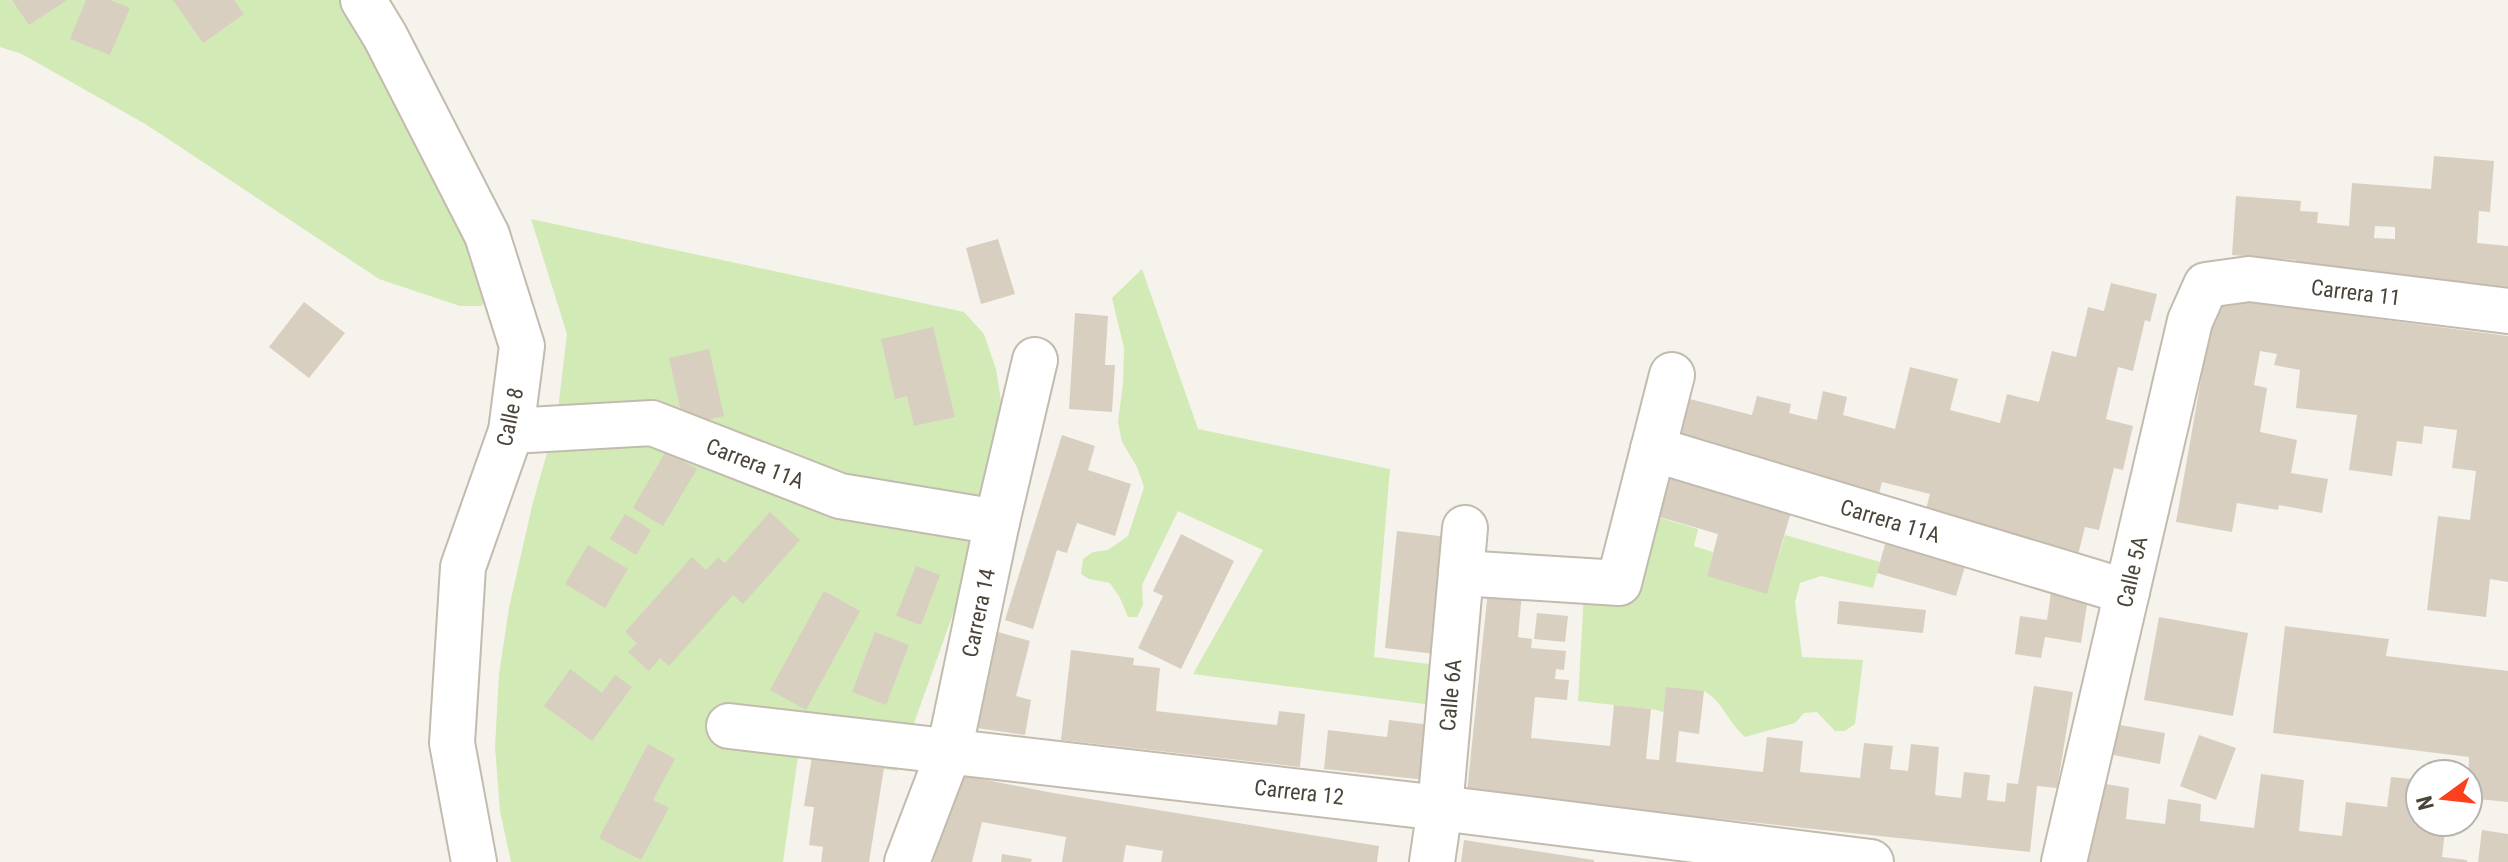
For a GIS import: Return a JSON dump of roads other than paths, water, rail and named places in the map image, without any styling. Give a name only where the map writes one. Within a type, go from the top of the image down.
[{"type":"street","name":"Calle 8","points":[[363,0],[385,36],[487,235],[522,346],[511,431],[463,567],[452,743],[474,862]]},
{"type":"street","name":"Carrera 11","points":[[2206,285],[2249,279],[2508,311]]},
{"type":"street","name":"Calle 5A","points":[[2064,862],[2190,321],[2206,285]]},
{"type":"street","name":"Carrera 14","points":[[907,862],[949,752],[997,522],[1035,360]]},
{"type":"street","points":[[1461,573],[1619,583],[1672,375]]},
{"type":"street","name":"Carrera 11A","points":[[511,431],[652,423],[840,496],[997,522]]},
{"type":"street","name":"Carrera 11A","points":[[1653,449],[2127,592]]},
{"type":"street","name":"Calle 6A","points":[[1432,862],[1440,808],[1465,528]]},
{"type":"street","name":"Carrera 12","points":[[729,726],[1440,808],[1871,862]]}]
